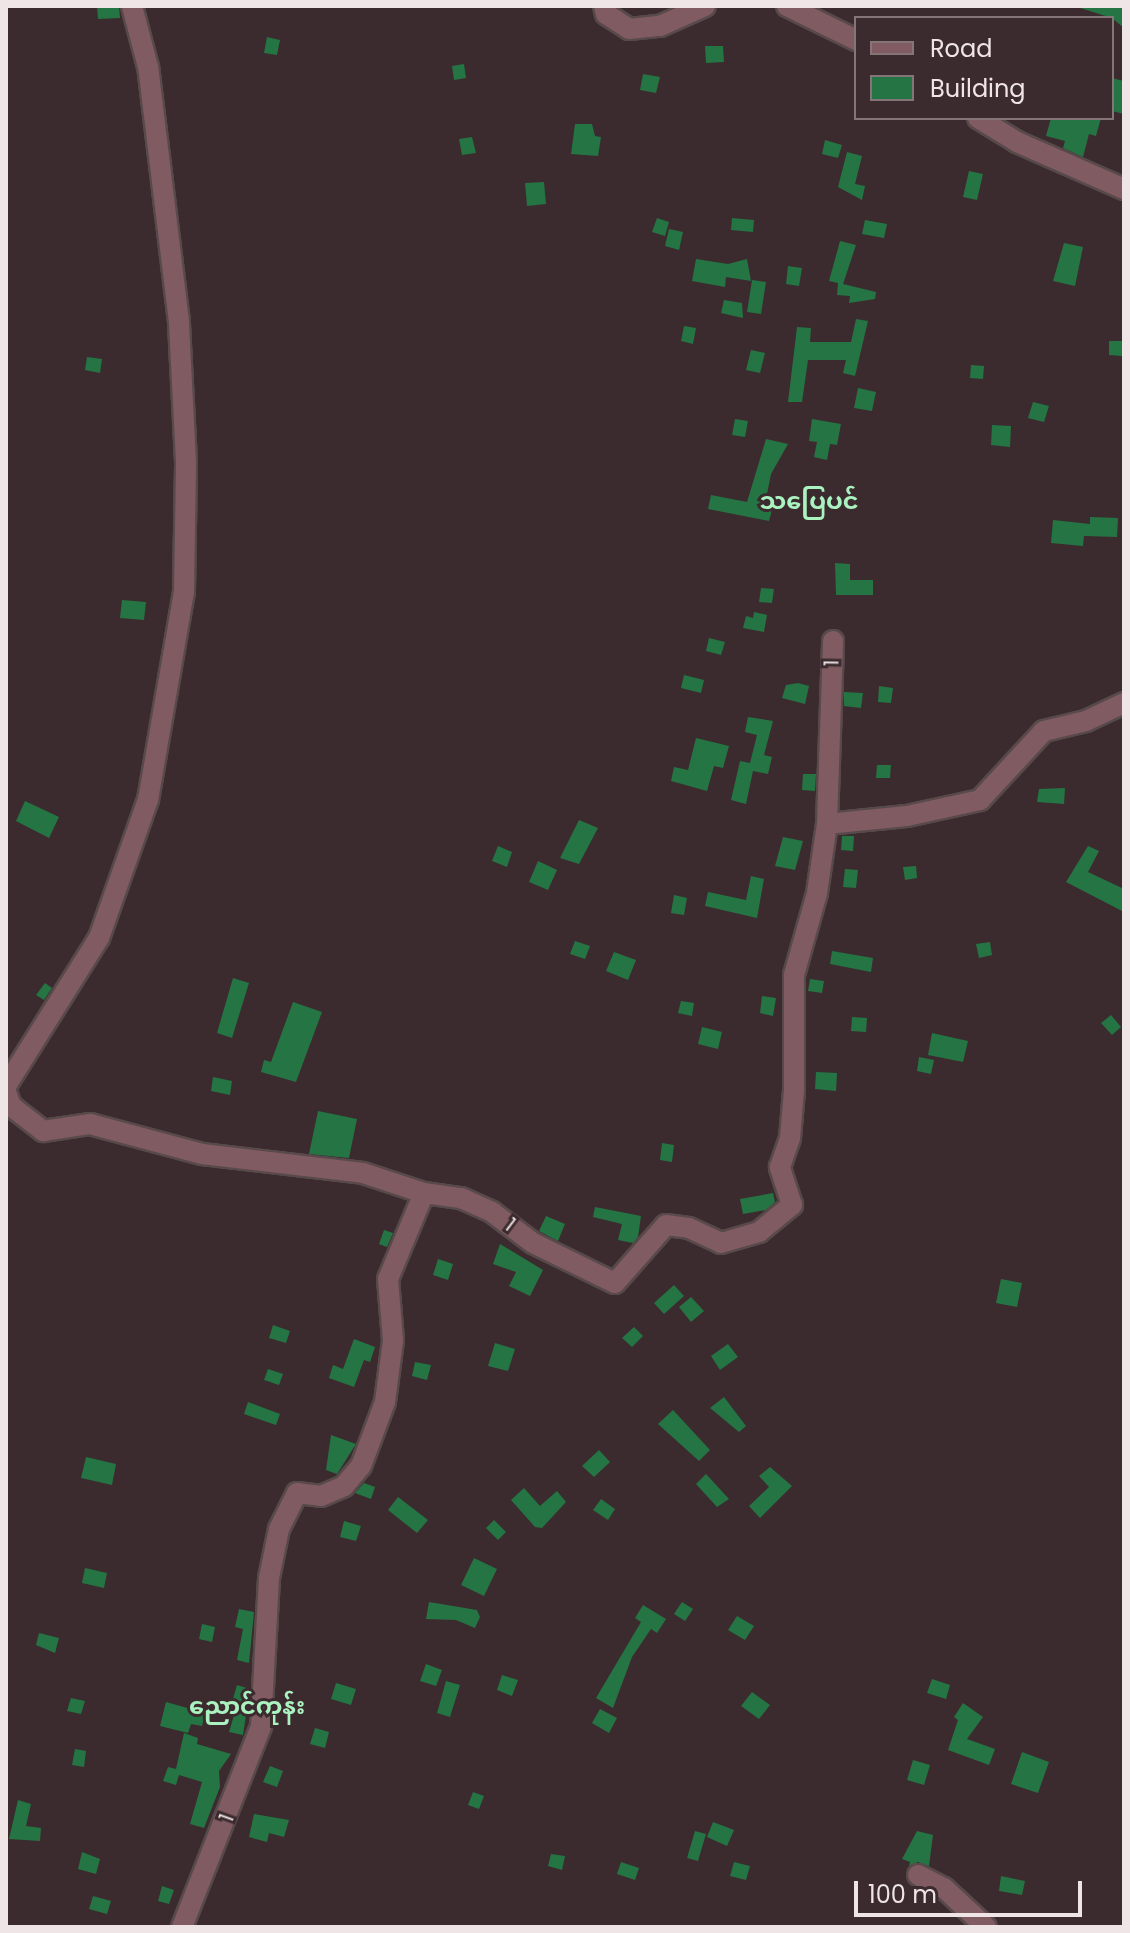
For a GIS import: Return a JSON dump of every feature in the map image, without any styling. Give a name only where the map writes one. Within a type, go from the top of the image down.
[{"type":"street","points":[[6,1086],[99,938],[148,800],[184,592],[186,462],[179,322],[148,67],[132,6]]},
{"type":"street","points":[[604,6],[606,14],[629,29],[660,26],[705,6]]},
{"type":"street","points":[[787,6],[854,39]]},
{"type":"street","points":[[981,120],[1028,148],[1124,189]]},
{"type":"street","name":"1","points":[[182,1927],[261,1726],[269,1578],[279,1529],[297,1493],[321,1496],[344,1486],[361,1466],[385,1402],[393,1340],[388,1279],[424,1193],[461,1198],[492,1212],[533,1243],[615,1283],[666,1225],[689,1228],[721,1243],[759,1232],[792,1205],[780,1167],[790,1138],[794,1090],[794,975],[817,893],[827,824],[833,641]]},
{"type":"street","points":[[827,824],[907,816],[980,800],[1044,731],[1086,721],[1124,703]]},
{"type":"street","points":[[6,1092],[11,1106],[43,1131],[90,1124],[202,1154],[363,1173],[424,1193]]},
{"type":"street","points":[[918,1875],[944,1888],[986,1927]]},
{"type":"building","points":[[97,6],[119,6],[120,18],[98,19]]},
{"type":"building","points":[[1074,6],[1124,6],[1124,28],[1114,16]]},
{"type":"building","points":[[267,37],[280,40],[277,55],[264,53]]},
{"type":"building","points":[[705,46],[723,46],[724,62],[706,63]]},
{"type":"building","points":[[464,64],[466,78],[454,80],[452,66]]},
{"type":"building","points":[[643,74],[660,77],[656,93],[640,90]]},
{"type":"building","points":[[1114,78],[1124,81],[1124,114],[1114,112]]},
{"type":"building","points":[[1050,120],[1100,120],[1096,136],[1089,134],[1083,157],[1063,148],[1065,141],[1046,136]]},
{"type":"building","points":[[575,124],[592,124],[595,136],[601,137],[598,156],[571,154]]},
{"type":"building","points":[[472,137],[476,153],[462,155],[459,139]]},
{"type":"building","points":[[825,140],[842,145],[838,158],[822,154]]},
{"type":"building","points":[[847,152],[862,156],[855,184],[865,186],[862,200],[838,187]]},
{"type":"building","points":[[969,171],[983,174],[977,200],[963,197]]},
{"type":"building","points":[[544,182],[546,204],[527,206],[525,183]]},
{"type":"building","points":[[657,218],[669,222],[665,236],[652,232]]},
{"type":"building","points":[[732,218],[754,220],[753,232],[731,230]]},
{"type":"building","points":[[865,220],[887,224],[884,238],[862,234]]},
{"type":"building","points":[[669,229],[683,232],[679,250],[665,246]]},
{"type":"building","points":[[840,241],[856,245],[843,284],[876,292],[875,299],[849,303],[850,296],[837,295],[838,283],[829,281]]},
{"type":"building","points":[[1064,243],[1083,247],[1075,286],[1053,281]]},
{"type":"building","points":[[696,259],[728,264],[747,259],[751,281],[726,277],[725,287],[692,281]]},
{"type":"building","points":[[788,266],[802,268],[799,286],[786,284]]},
{"type":"building","points":[[752,280],[766,282],[761,314],[747,312]]},
{"type":"building","points":[[724,300],[742,303],[743,318],[721,313]]},
{"type":"building","points":[[856,319],[868,321],[855,376],[843,373],[846,360],[808,360],[802,402],[788,402],[797,327],[811,328],[810,342],[851,342]]},
{"type":"building","points":[[684,326],[696,328],[693,344],[681,341]]},
{"type":"building","points":[[1109,341],[1122,341],[1122,356],[1109,355]]},
{"type":"building","points":[[751,350],[765,353],[760,373],[746,370]]},
{"type":"building","points":[[87,357],[102,359],[100,373],[85,370]]},
{"type":"building","points":[[971,365],[984,366],[983,379],[970,378]]},
{"type":"building","points":[[858,388],[876,392],[872,411],[854,408]]},
{"type":"building","points":[[1033,402],[1049,406],[1044,422],[1028,418]]},
{"type":"building","points":[[735,419],[748,421],[745,437],[732,435]]},
{"type":"building","points":[[812,419],[841,424],[837,445],[830,444],[827,460],[814,457],[817,442],[809,441]]},
{"type":"building","points":[[992,425],[1011,426],[1010,447],[991,445]]},
{"type":"building","points":[[766,439],[788,444],[771,474],[765,504],[773,506],[769,521],[708,509],[711,495],[747,502]]},
{"type":"building","points":[[1090,517],[1118,518],[1117,537],[1084,536],[1083,546],[1051,543],[1053,520],[1090,524]]},
{"type":"building","points":[[835,563],[850,564],[850,580],[873,580],[873,595],[836,595]]},
{"type":"building","points":[[761,588],[774,589],[772,603],[759,602]]},
{"type":"building","points":[[122,600],[146,602],[144,620],[120,618]]},
{"type":"building","points":[[754,612],[767,615],[764,632],[743,628],[746,616],[753,618]]},
{"type":"building","points":[[709,638],[725,642],[721,655],[706,651]]},
{"type":"building","points":[[684,675],[704,680],[701,693],[681,688]]},
{"type":"building","points":[[798,683],[809,686],[805,704],[782,698],[786,685]]},
{"type":"building","points":[[879,686],[893,688],[891,703],[878,702]]},
{"type":"building","points":[[844,692],[863,693],[861,708],[844,706]]},
{"type":"building","points":[[748,717],[773,721],[764,755],[772,757],[768,774],[753,771],[746,804],[731,800],[740,761],[750,763],[757,735],[745,732]]},
{"type":"building","points":[[696,738],[729,746],[723,768],[714,766],[707,791],[671,781],[674,767],[688,770]]},
{"type":"building","points":[[877,765],[891,765],[890,778],[876,778]]},
{"type":"building","points":[[803,774],[816,774],[815,791],[802,790]]},
{"type":"building","points":[[1065,788],[1064,804],[1037,802],[1039,789]]},
{"type":"building","points":[[25,801],[59,817],[49,838],[16,821]]},
{"type":"building","points":[[579,820],[598,828],[579,864],[560,858]]},
{"type":"building","points":[[842,836],[854,836],[853,851],[841,850]]},
{"type":"building","points":[[783,837],[803,841],[795,870],[775,866]]},
{"type":"building","points":[[498,846],[512,852],[507,867],[492,861]]},
{"type":"building","points":[[1088,846],[1099,851],[1088,872],[1124,889],[1124,912],[1066,882]]},
{"type":"building","points":[[538,861],[557,870],[548,890],[529,882]]},
{"type":"building","points":[[916,866],[917,878],[905,880],[903,867]]},
{"type":"building","points":[[845,869],[858,870],[856,888],[843,887]]},
{"type":"building","points":[[751,876],[764,879],[757,918],[705,906],[708,892],[746,900]]},
{"type":"building","points":[[674,895],[687,898],[684,915],[671,913]]},
{"type":"building","points":[[575,941],[590,946],[585,959],[570,954]]},
{"type":"building","points":[[990,942],[992,955],[979,958],[976,944]]},
{"type":"building","points":[[832,951],[873,958],[871,972],[830,964]]},
{"type":"building","points":[[614,952],[636,960],[628,980],[606,971]]},
{"type":"building","points":[[233,978],[249,983],[232,1038],[217,1033]]},
{"type":"building","points":[[810,979],[824,981],[822,993],[808,991]]},
{"type":"building","points":[[45,983],[52,988],[44,1000],[36,995]]},
{"type":"building","points":[[762,996],[776,998],[773,1016],[760,1013]]},
{"type":"building","points":[[681,1001],[694,1003],[692,1016],[678,1013]]},
{"type":"building","points":[[293,1002],[322,1012],[296,1082],[261,1072],[264,1060],[271,1062]]},
{"type":"building","points":[[1111,1015],[1121,1027],[1112,1035],[1101,1023]]},
{"type":"building","points":[[852,1017],[867,1018],[866,1032],[851,1031]]},
{"type":"building","points":[[702,1027],[722,1032],[718,1049],[698,1044]]},
{"type":"building","points":[[932,1033],[968,1041],[963,1062],[928,1055]]},
{"type":"building","points":[[919,1057],[934,1060],[931,1074],[917,1071]]},
{"type":"building","points":[[816,1072],[837,1073],[836,1091],[815,1089]]},
{"type":"building","points":[[213,1077],[232,1081],[230,1095],[211,1091]]},
{"type":"building","points":[[318,1111],[357,1119],[349,1158],[309,1154]]},
{"type":"building","points":[[662,1143],[674,1145],[672,1162],[660,1160]]},
{"type":"building","points":[[773,1193],[775,1202],[766,1210],[743,1214],[740,1199]]},
{"type":"building","points":[[595,1207],[641,1216],[638,1237],[633,1243],[618,1240],[622,1224],[593,1217]]},
{"type":"building","points":[[546,1216],[565,1224],[558,1241],[539,1231]]},
{"type":"building","points":[[384,1230],[393,1233],[387,1247],[379,1244]]},
{"type":"building","points":[[500,1244],[543,1270],[530,1296],[509,1286],[516,1272],[493,1264]]},
{"type":"building","points":[[438,1259],[453,1264],[448,1280],[433,1275]]},
{"type":"building","points":[[1001,1279],[1022,1283],[1017,1307],[996,1303]]},
{"type":"building","points":[[674,1285],[684,1296],[664,1314],[654,1303]]},
{"type":"building","points":[[691,1297],[704,1311],[691,1322],[679,1307]]},
{"type":"building","points":[[273,1325],[290,1331],[286,1343],[269,1338]]},
{"type":"building","points":[[634,1327],[643,1336],[632,1347],[622,1338]]},
{"type":"building","points":[[354,1339],[375,1347],[370,1362],[364,1360],[354,1387],[329,1378],[333,1365],[343,1369]]},
{"type":"building","points":[[495,1343],[515,1349],[508,1371],[488,1366]]},
{"type":"building","points":[[728,1344],[738,1357],[720,1370],[711,1356]]},
{"type":"building","points":[[415,1362],[431,1365],[427,1380],[412,1376]]},
{"type":"building","points":[[268,1369],[283,1374],[279,1385],[264,1380]]},
{"type":"building","points":[[724,1397],[746,1426],[739,1432],[710,1408]]},
{"type":"building","points":[[248,1402],[280,1414],[276,1425],[244,1414]]},
{"type":"building","points":[[673,1410],[710,1450],[699,1461],[658,1424]]},
{"type":"building","points":[[331,1435],[356,1444],[337,1474],[326,1470]]},
{"type":"building","points":[[599,1450],[610,1462],[594,1477],[582,1466]]},
{"type":"building","points":[[86,1457],[116,1464],[112,1485],[81,1478]]},
{"type":"building","points":[[770,1467],[792,1486],[760,1518],[749,1506],[769,1487],[759,1476]]},
{"type":"building","points":[[706,1474],[729,1499],[717,1507],[696,1484]]},
{"type":"building","points":[[364,1483],[375,1487],[371,1499],[355,1493]]},
{"type":"building","points":[[524,1488],[540,1506],[557,1491],[566,1502],[542,1528],[535,1527],[511,1500]]},
{"type":"building","points":[[398,1497],[428,1520],[417,1533],[388,1510]]},
{"type":"building","points":[[601,1499],[615,1509],[608,1520],[593,1510]]},
{"type":"building","points":[[494,1520],[506,1532],[498,1540],[486,1528]]},
{"type":"building","points":[[344,1521],[361,1526],[356,1541],[340,1537]]},
{"type":"building","points":[[474,1558],[497,1569],[484,1596],[461,1585]]},
{"type":"building","points":[[85,1568],[107,1573],[104,1588],[82,1583]]},
{"type":"building","points":[[429,1602],[477,1610],[480,1617],[475,1628],[456,1620],[426,1619]]},
{"type":"building","points":[[682,1602],[693,1609],[685,1621],[674,1614]]},
{"type":"building","points":[[643,1605],[666,1619],[657,1633],[651,1629],[632,1657],[613,1708],[596,1698],[641,1622],[635,1618]]},
{"type":"building","points":[[239,1609],[254,1612],[249,1663],[237,1660],[243,1629],[235,1627]]},
{"type":"building","points":[[737,1616],[754,1626],[745,1640],[728,1630]]},
{"type":"building","points":[[202,1624],[215,1627],[212,1642],[199,1639]]},
{"type":"building","points":[[39,1633],[59,1638],[55,1653],[36,1645]]},
{"type":"building","points":[[426,1664],[442,1670],[436,1686],[420,1681]]},
{"type":"building","points":[[502,1675],[518,1680],[512,1696],[497,1690]]},
{"type":"building","points":[[932,1679],[950,1685],[946,1699],[927,1693]]},
{"type":"building","points":[[446,1681],[460,1685],[450,1717],[437,1713]]},
{"type":"building","points":[[336,1683],[356,1689],[351,1705],[331,1699]]},
{"type":"building","points":[[237,1685],[250,1689],[243,1735],[229,1732],[238,1702],[233,1699]]},
{"type":"building","points":[[752,1692],[770,1705],[759,1719],[741,1706]]},
{"type":"building","points":[[71,1698],[85,1701],[81,1714],[67,1711]]},
{"type":"building","points":[[166,1702],[205,1713],[202,1726],[191,1724],[188,1733],[160,1726]]},
{"type":"building","points":[[963,1703],[983,1717],[967,1739],[995,1749],[989,1765],[948,1750],[958,1720],[954,1717]]},
{"type":"building","points":[[600,1709],[617,1718],[609,1733],[592,1723]]},
{"type":"building","points":[[315,1728],[329,1732],[325,1748],[310,1744]]},
{"type":"building","points":[[184,1733],[198,1738],[197,1744],[231,1754],[219,1771],[220,1787],[204,1828],[190,1824],[202,1782],[179,1775],[176,1785],[163,1781],[168,1767],[176,1769]]},
{"type":"building","points":[[75,1749],[86,1751],[84,1767],[72,1765]]},
{"type":"building","points":[[1022,1752],[1049,1762],[1038,1793],[1011,1784]]},
{"type":"building","points":[[913,1760],[930,1765],[924,1785],[907,1780]]},
{"type":"building","points":[[270,1766],[283,1771],[277,1787],[263,1782]]},
{"type":"building","points":[[473,1792],[484,1796],[479,1809],[468,1805]]},
{"type":"building","points":[[18,1800],[31,1804],[26,1826],[41,1828],[40,1841],[9,1839]]},
{"type":"building","points":[[254,1814],[289,1820],[284,1837],[269,1833],[267,1842],[249,1837]]},
{"type":"building","points":[[713,1822],[734,1830],[727,1846],[707,1837]]},
{"type":"building","points":[[695,1831],[706,1834],[698,1861],[687,1858]]},
{"type":"building","points":[[917,1831],[933,1835],[929,1866],[918,1862],[909,1866],[910,1862],[902,1859]]},
{"type":"building","points":[[82,1852],[100,1859],[96,1874],[78,1869]]},
{"type":"building","points":[[551,1854],[565,1856],[562,1870],[548,1866]]},
{"type":"building","points":[[621,1862],[639,1868],[635,1880],[617,1874]]},
{"type":"building","points":[[734,1862],[750,1866],[746,1880],[730,1876]]},
{"type":"building","points":[[1001,1876],[1025,1881],[1022,1895],[999,1891]]},
{"type":"building","points":[[162,1886],[174,1890],[169,1904],[158,1901]]},
{"type":"building","points":[[93,1896],[111,1901],[107,1914],[89,1909]]},
{"type":"district","name":"သပြေပင်","points":[[809,501]]},
{"type":"district","name":"ညောင်ကုန်း","points":[[247,1706]]}]
